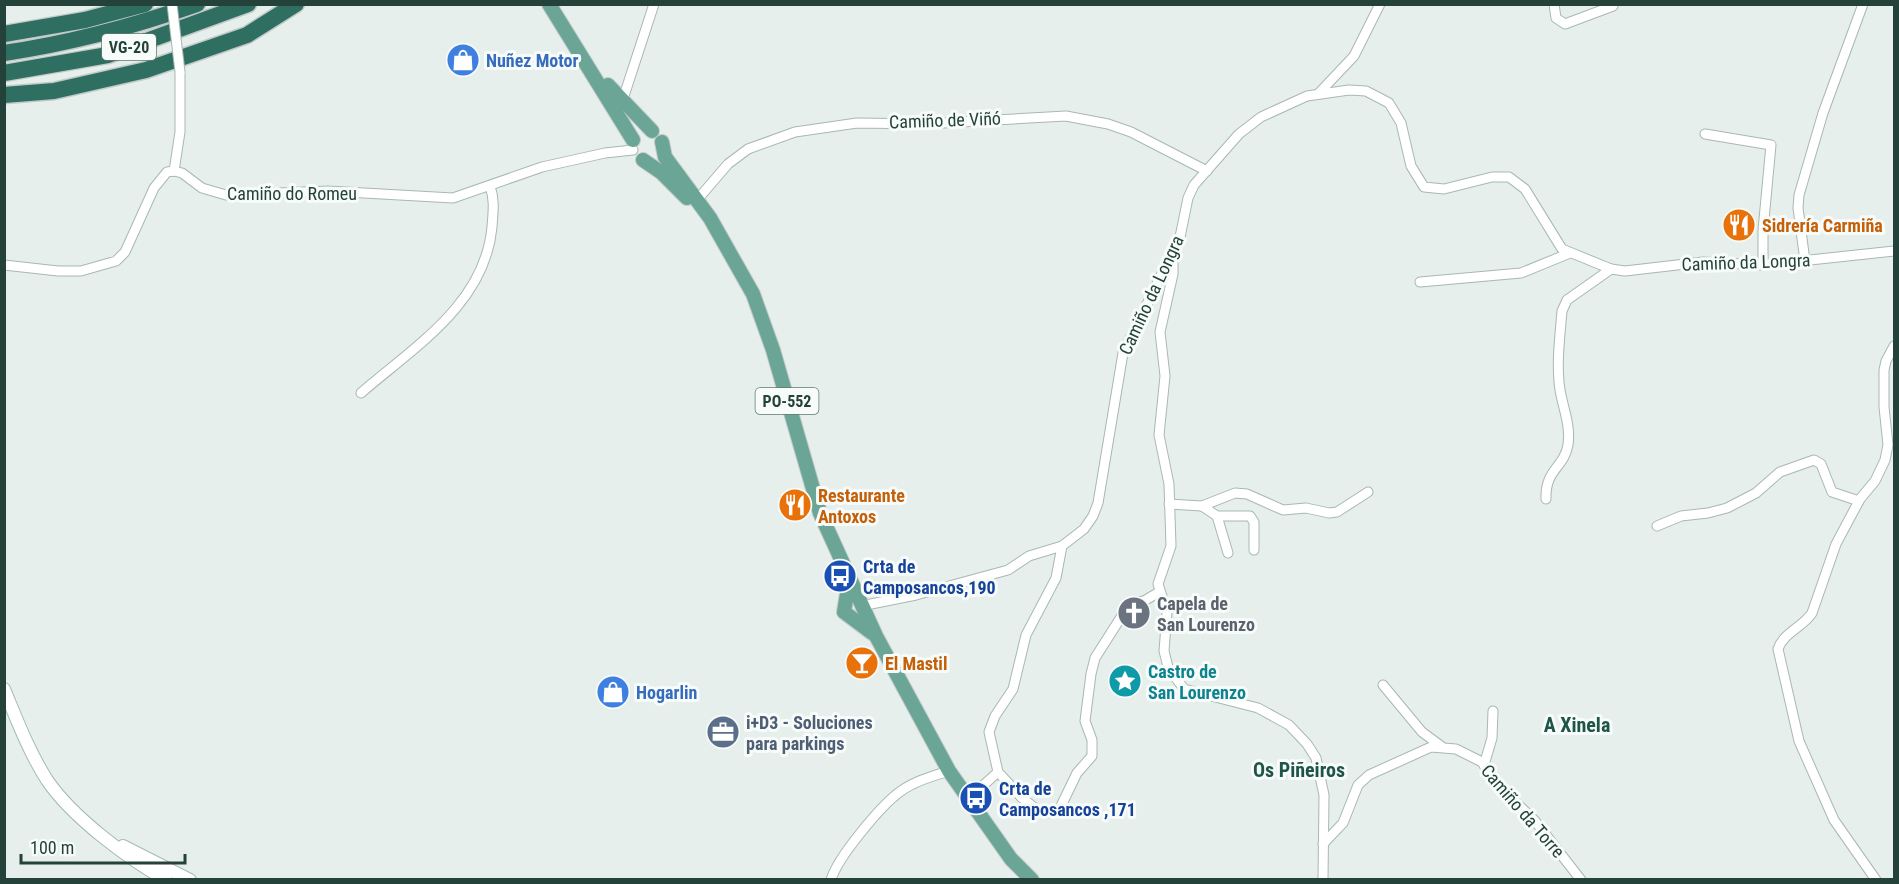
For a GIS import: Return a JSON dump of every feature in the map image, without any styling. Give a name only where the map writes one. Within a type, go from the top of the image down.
[{"type":"highway","points":[[4,34],[85,20],[146,4]]},
{"type":"highway","name":"VG-20","points":[[4,53],[67,43],[123,30],[197,4]]},
{"type":"highway","name":"VG-20","points":[[4,73],[108,55],[248,4]]},
{"type":"highway","points":[[4,95],[54,91],[146,70],[247,35],[296,4]]},
{"type":"main road","name":"PO-552","points":[[549,4],[643,160],[662,173],[687,198],[723,241]]},
{"type":"main road","name":"PO-552","points":[[579,52],[624,98],[662,142],[665,157],[697,200],[745,277],[764,319],[812,490],[849,581],[949,771],[1011,859],[1032,879]]},
{"type":"main road","points":[[633,145],[642,130],[652,131]]},
{"type":"main road","points":[[643,160],[657,156],[662,142]]},
{"type":"main road","name":"PO-552","points":[[849,581],[848,611],[876,636]]},
{"type":"main road","points":[[848,611],[851,603],[861,606]]},
{"type":"main road","points":[[4,689],[48,781],[79,816],[128,856],[166,879]]},
{"type":"main road","points":[[111,841],[187,878]]},
{"type":"main road","name":"PO-552","points":[[1011,859],[1019,879]]},
{"type":"street","points":[[4,265],[57,271],[81,271],[116,261],[125,252],[154,188],[167,172],[174,171],[180,132],[180,72],[172,4]]},
{"type":"street","points":[[624,98],[654,4]]},
{"type":"street","points":[[1319,93],[1354,56],[1380,4]]},
{"type":"street","points":[[1554,4],[1556,18],[1565,24],[1613,6]]},
{"type":"street","points":[[1805,261],[1798,208],[1799,195],[1823,113],[1863,4]]},
{"type":"street","name":"Camiño da Longra","points":[[861,606],[916,595],[1008,570],[1029,556],[1062,546],[1084,529],[1093,516],[1115,408],[1119,365],[1180,237],[1188,198],[1207,171],[1249,125],[1271,112],[1319,93],[1366,91],[1389,103],[1401,123],[1411,166],[1424,187],[1444,189],[1503,176],[1518,182],[1525,189],[1562,249],[1611,269],[1643,270],[1703,262],[1763,265],[1894,250]]},
{"type":"street","name":"Camiño de Viñó","points":[[697,200],[728,164],[748,149],[795,132],[858,123],[926,124],[1066,116],[1107,124],[1131,132],[1207,171]]},
{"type":"street","points":[[1705,134],[1771,145],[1762,230],[1763,265]]},
{"type":"street","name":"Camiño do Romeu","points":[[174,171],[182,173],[202,188],[226,195],[328,191],[446,198],[564,161],[633,145]]},
{"type":"street","points":[[361,393],[448,318],[476,283],[482,271],[491,234],[494,199],[490,186]]},
{"type":"street","points":[[1173,251],[1173,274],[1161,319],[1160,332],[1165,376],[1160,446],[1166,467],[1171,546],[1162,567],[1159,592],[1167,612],[1164,651],[1168,667],[1184,689],[1258,708],[1277,716],[1292,728],[1311,751],[1322,776],[1324,795],[1323,879]]},
{"type":"street","points":[[1420,282],[1521,273],[1570,253]]},
{"type":"street","points":[[1546,499],[1548,479],[1561,461],[1568,445],[1566,412],[1560,388],[1562,311],[1567,300],[1611,269]]},
{"type":"street","points":[[1876,879],[1834,820],[1799,741],[1778,649],[1784,639],[1806,623],[1812,613],[1832,554],[1859,501],[1881,471],[1888,445],[1884,407],[1884,370],[1894,346]]},
{"type":"street","points":[[1657,526],[1681,516],[1728,508],[1756,493],[1780,472],[1814,460],[1821,464],[1832,492],[1859,501]]},
{"type":"street","points":[[1202,507],[1235,493],[1247,494],[1283,510],[1306,508],[1329,513],[1337,512],[1368,492]]},
{"type":"street","points":[[1169,504],[1202,507],[1217,516],[1246,514],[1253,518],[1254,550]]},
{"type":"street","points":[[1217,516],[1228,553]]},
{"type":"street","points":[[1062,546],[1056,578],[1026,635],[1013,689],[995,716],[989,732],[998,772],[1039,812],[1048,813],[1060,808],[1077,773],[1092,756],[1092,740],[1085,721],[1086,700],[1095,658],[1130,603],[1144,601],[1159,592]]},
{"type":"street","points":[[1383,685],[1422,732],[1441,746]]},
{"type":"street","points":[[1484,765],[1492,738],[1493,711]]},
{"type":"street","points":[[1323,844],[1343,823],[1358,785],[1369,776],[1431,747],[1441,746]]},
{"type":"street","name":"Camiño da Torre","points":[[1441,746],[1466,753],[1484,765],[1493,780],[1535,821],[1581,879]]},
{"type":"street","points":[[831,879],[849,846],[893,798],[928,778],[949,771]]},
{"type":"street","points":[[968,799],[998,772]]},
{"type":"place","name":"Nuñez Motor","points":[[463,60]]},
{"type":"place","name":"Sidrería Carmiña","points":[[1739,225]]},
{"type":"place","name":"Restaurante Antoxos","points":[[795,505]]},
{"type":"place","name":"Crta de Camposancos,190","points":[[840,576]]},
{"type":"place","name":"Capela de San Lourenzo","points":[[1134,613]]},
{"type":"place","name":"El Mastil","points":[[862,663]]},
{"type":"place","name":"Castro de San Lourenzo","points":[[1125,681]]},
{"type":"place","name":"Hogarlin","points":[[613,692]]},
{"type":"place","name":"i+D3 - Soluciones para parkings","points":[[723,732]]},
{"type":"place","name":"Crta de Camposancos ,171","points":[[976,798]]},
{"type":"district","name":"A Xinela","points":[[1577,725]]},
{"type":"district","name":"Os Piñeiros","points":[[1299,770]]}]
